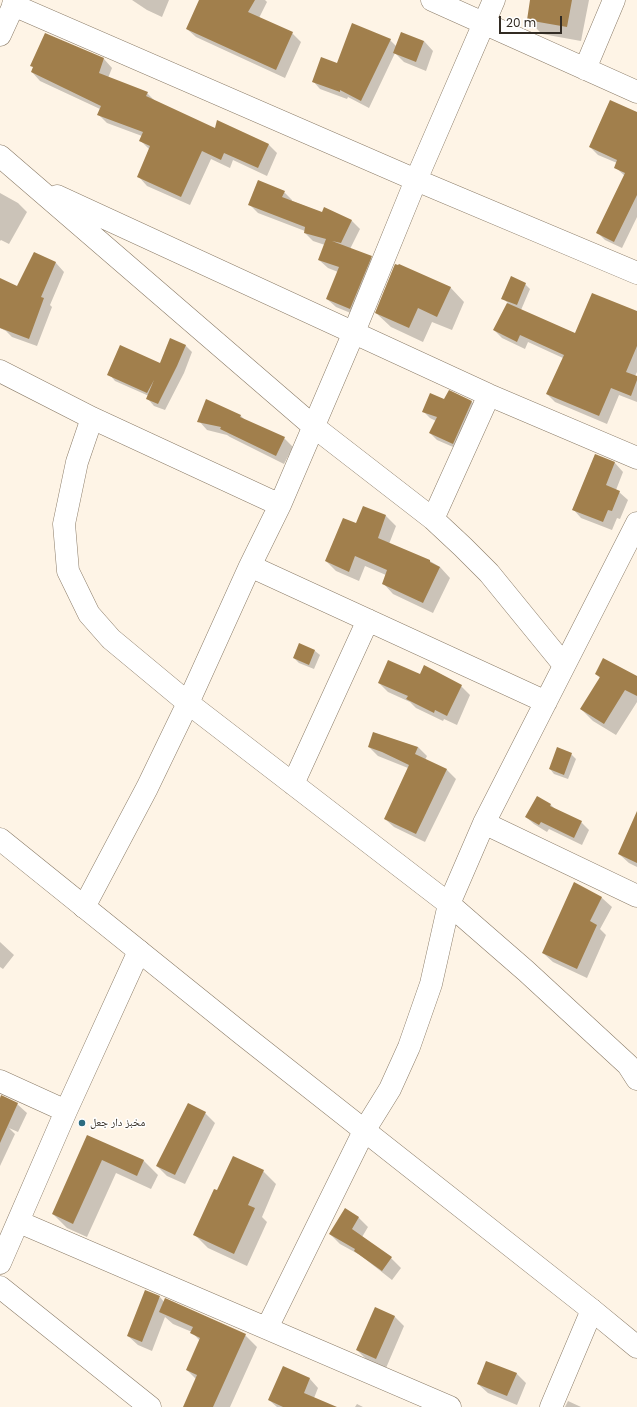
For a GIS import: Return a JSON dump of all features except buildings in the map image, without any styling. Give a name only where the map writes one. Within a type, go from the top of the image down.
[{"type":"main road","points":[[432,0],[484,22],[637,92]]},
{"type":"main road","points":[[84,907],[147,788],[188,703],[250,566],[280,505],[354,332],[416,180],[494,0]]},
{"type":"main road","points":[[585,69],[614,0]]},
{"type":"main road","points":[[0,35],[15,2],[416,180],[637,273]]},
{"type":"main road","points":[[0,156],[313,426],[432,519],[463,547],[488,573],[564,665]]},
{"type":"main road","points":[[34,186],[489,395],[637,458]]},
{"type":"main road","points":[[0,371],[92,418],[280,505]]},
{"type":"main road","points":[[432,519],[489,395]]},
{"type":"main road","points":[[92,418],[77,462],[64,524],[68,571],[89,614],[111,639],[188,703],[449,904],[634,1065]]},
{"type":"main road","points":[[267,1328],[364,1131],[390,1089],[409,1047],[431,984],[449,904],[484,823],[637,522]]},
{"type":"main road","points":[[250,566],[546,702]]},
{"type":"main road","points":[[293,784],[368,620]]},
{"type":"main road","points":[[484,823],[637,896]]},
{"type":"main road","points":[[0,839],[364,1131],[637,1347]]},
{"type":"main road","points":[[0,1263],[66,1111],[139,951]]},
{"type":"main road","points":[[0,1081],[66,1111]]},
{"type":"main road","points":[[19,1222],[450,1407]]},
{"type":"main road","points":[[0,1287],[150,1407]]},
{"type":"main road","points":[[551,1407],[592,1310]]},
{"type":"place","name":"مخبز دار جعل","points":[[82,1123]]}]
